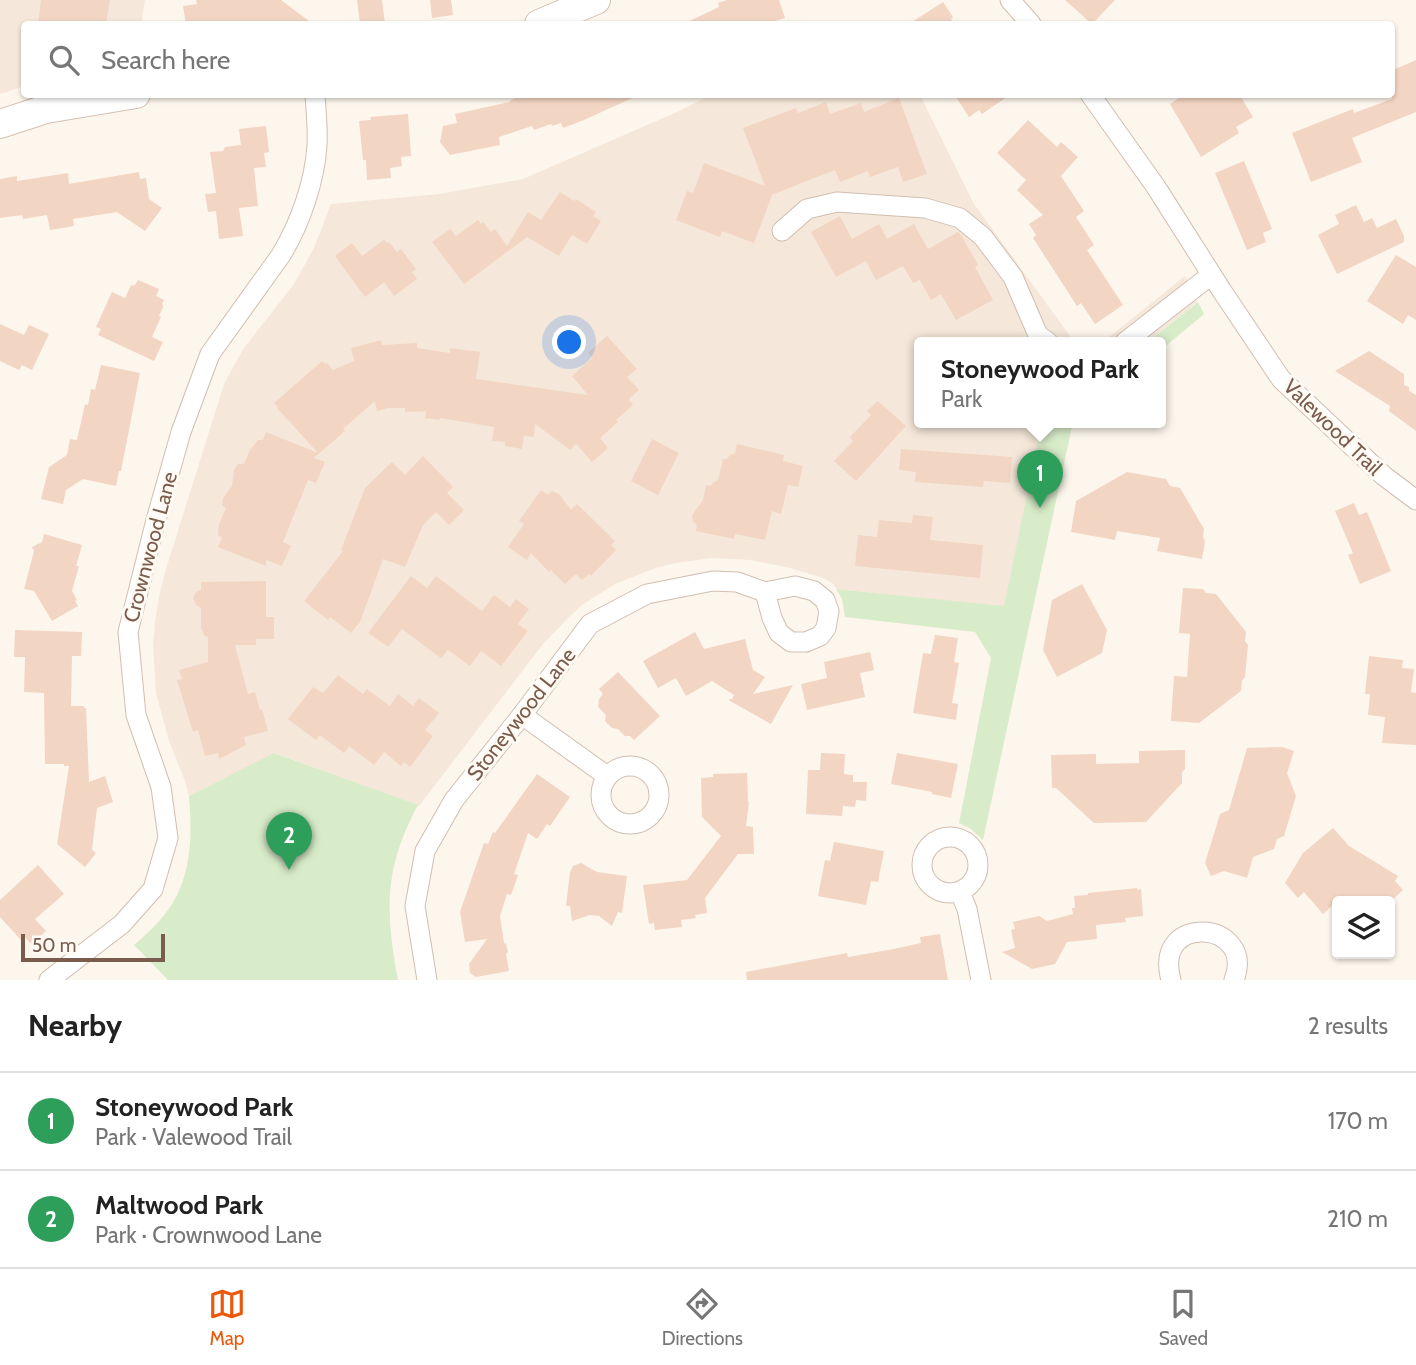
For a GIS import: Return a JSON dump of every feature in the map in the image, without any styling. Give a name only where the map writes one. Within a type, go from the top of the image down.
[{"type":"street","points":[[546,21],[596,0]]},
{"type":"street","points":[[1010,0],[1028,21]]},
{"type":"street","points":[[0,124],[46,108],[110,98]]},
{"type":"street","name":"Crownwood Lane","points":[[49,980],[122,924],[153,888],[168,838],[161,787],[136,716],[128,632],[181,432],[210,354],[281,255],[292,238],[300,216],[311,180],[317,146],[315,98]]},
{"type":"street","name":"Valewood Trail","points":[[1093,98],[1156,187],[1281,379],[1384,477],[1416,500]]},
{"type":"street","points":[[782,231],[807,209],[837,202],[925,208],[960,218],[983,237],[1013,277],[1041,337]]},
{"type":"street","points":[[1131,337],[1211,275]]},
{"type":"street","name":"Stoneywood Lane","points":[[427,980],[415,906],[425,851],[454,800],[590,624],[647,594],[713,581],[737,582],[765,592]]},
{"type":"street","points":[[522,715],[607,776]]},
{"type":"street","points":[[960,892],[967,909],[981,980]]},
{"type":"street","points":[[1171,980],[1168,967],[1170,953],[1178,941],[1190,933],[1205,931],[1219,934],[1230,944],[1237,957],[1234,980]]},
{"type":"shaded area","points":[[0,0],[145,0],[142,21],[21,21],[21,87],[0,94]]},
{"type":"shaded area","points":[[705,98],[921,98],[974,204],[1071,337],[914,337],[914,428],[1044,428],[1005,607],[837,589],[823,578],[751,560],[711,558],[670,564],[615,584],[582,605],[569,617],[543,644],[419,806],[275,753],[189,796],[169,741],[156,693],[153,645],[159,597],[224,384],[243,349],[294,284],[314,248],[331,204],[439,194],[523,179]]},
{"type":"shaded area","points":[[1185,276],[1197,302],[1154,337],[1109,337]]},
{"type":"green space","points":[[1198,302],[1204,314],[1166,346],[1166,337],[1154,337]]},
{"type":"green space","points":[[1041,428],[1072,428],[983,840],[959,823],[991,658],[975,632],[845,617],[842,599],[836,589],[1004,606]]},
{"type":"green space","points":[[274,753],[418,805],[399,849],[390,890],[391,932],[398,980],[168,980],[134,945],[168,910],[184,879],[190,838],[189,796]]},
{"type":"building","points":[[41,0],[110,0],[106,21],[38,21]]},
{"type":"building","points":[[196,0],[281,0],[309,21],[186,21],[183,6],[197,4]]},
{"type":"building","points":[[357,0],[382,0],[385,21],[360,21]]},
{"type":"building","points":[[430,0],[451,0],[453,15],[432,18]]},
{"type":"building","points":[[727,0],[779,0],[785,18],[775,21],[689,21],[719,7],[718,3]]},
{"type":"building","points":[[1065,0],[1115,0],[1095,21],[1089,21]]},
{"type":"building","points":[[943,2],[953,17],[952,21],[914,21]]},
{"type":"building","points":[[1416,60],[1416,112],[1352,138],[1362,162],[1311,182],[1292,133],[1353,109],[1354,113],[1395,98],[1395,69]]},
{"type":"building","points":[[632,98],[563,128],[561,123],[534,130],[532,126],[499,137],[500,145],[450,155],[440,142],[443,126],[457,123],[455,114],[511,100]]},
{"type":"building","points":[[899,98],[927,174],[903,182],[898,167],[870,177],[868,171],[840,182],[835,170],[804,182],[772,195],[754,243],[722,231],[720,237],[676,220],[687,191],[693,193],[704,163],[765,186],[743,128],[796,108],[798,113],[826,102],[830,114],[861,103],[864,112]]},
{"type":"building","points":[[957,98],[1005,98],[982,114],[979,110],[969,117]]},
{"type":"building","points":[[1179,98],[1241,98],[1253,117],[1236,127],[1239,133],[1201,157],[1170,104]]},
{"type":"building","points":[[408,114],[411,156],[401,157],[402,166],[390,168],[391,178],[367,180],[359,121],[371,120],[370,117]]},
{"type":"building","points":[[1028,120],[1057,147],[1061,142],[1078,157],[1061,176],[1084,211],[1076,217],[1094,245],[1087,250],[1123,305],[1095,324],[1081,303],[1077,306],[1033,238],[1036,235],[1029,224],[1043,215],[1017,190],[1026,180],[997,153]]},
{"type":"building","points":[[266,126],[269,152],[264,153],[266,167],[254,168],[258,206],[239,208],[243,236],[219,239],[216,211],[208,212],[205,194],[216,193],[210,152],[241,145],[239,129]]},
{"type":"building","points":[[1244,161],[1272,229],[1263,233],[1266,242],[1247,250],[1215,173]]},
{"type":"building","points":[[139,172],[140,179],[146,178],[149,199],[162,208],[145,231],[117,212],[73,219],[74,226],[50,230],[47,215],[23,219],[22,215],[0,218],[0,179],[17,176],[17,181],[68,173],[69,184]]},
{"type":"building","points":[[560,192],[596,212],[593,216],[601,221],[587,244],[572,235],[559,256],[527,237],[464,284],[432,242],[450,229],[456,236],[478,220],[491,232],[495,229],[507,246],[528,212],[541,220]]},
{"type":"building","points":[[1356,205],[1364,222],[1372,218],[1377,228],[1396,219],[1404,242],[1337,274],[1318,235],[1339,224],[1335,215]]},
{"type":"building","points":[[840,216],[852,239],[879,224],[887,239],[914,224],[928,249],[958,232],[978,265],[975,267],[993,300],[956,320],[941,294],[931,300],[920,280],[913,283],[903,266],[876,280],[866,261],[836,277],[811,232]]},
{"type":"building","points":[[384,240],[397,252],[401,249],[416,269],[412,272],[417,279],[394,296],[384,282],[365,297],[335,256],[352,243],[362,256]]},
{"type":"building","points":[[1396,255],[1416,267],[1416,320],[1408,315],[1403,324],[1367,301]]},
{"type":"building","points":[[138,280],[159,289],[156,296],[164,300],[159,316],[161,317],[152,337],[163,342],[154,361],[98,335],[101,329],[96,327],[112,292],[125,298],[131,285],[134,286]]},
{"type":"building","points":[[0,324],[24,335],[29,325],[49,334],[32,370],[22,365],[19,370],[0,361]]},
{"type":"building","points":[[607,336],[637,369],[627,377],[639,390],[629,399],[633,405],[600,438],[608,448],[592,462],[576,444],[570,450],[535,424],[534,437],[524,436],[522,449],[505,446],[505,442],[492,441],[494,427],[425,418],[426,411],[405,412],[405,408],[377,411],[375,401],[314,458],[325,462],[316,483],[308,480],[283,542],[291,546],[282,566],[266,560],[266,566],[218,547],[222,538],[218,535],[219,524],[226,508],[222,505],[223,498],[232,486],[234,470],[238,464],[244,464],[250,450],[258,440],[263,440],[266,432],[318,453],[274,403],[322,361],[333,370],[354,361],[351,348],[381,340],[382,345],[417,343],[417,348],[450,353],[450,348],[480,352],[476,379],[588,395],[572,376],[592,358],[588,353]]},
{"type":"building","points":[[1369,351],[1404,374],[1404,385],[1416,395],[1416,431],[1389,411],[1390,406],[1335,371]]},
{"type":"building","points":[[101,365],[140,373],[116,486],[83,479],[66,490],[63,504],[41,499],[49,467],[67,455],[70,439],[77,440],[85,404],[88,405],[91,389],[95,390]]},
{"type":"building","points":[[878,401],[906,426],[856,481],[834,461],[853,441],[850,437],[871,415],[867,411]]},
{"type":"building","points":[[652,439],[679,453],[658,495],[631,481]]},
{"type":"building","points":[[737,444],[784,455],[783,461],[803,466],[798,487],[788,485],[781,514],[772,511],[765,540],[735,534],[734,539],[696,531],[697,525],[693,522],[692,515],[703,500],[706,485],[710,486],[718,480],[723,459],[735,453]]},
{"type":"building","points":[[901,449],[1012,457],[1010,483],[984,481],[983,487],[915,482],[916,472],[899,470]]},
{"type":"building","points":[[423,456],[453,487],[447,493],[464,510],[449,525],[436,512],[423,525],[405,567],[383,559],[360,622],[351,633],[330,617],[328,620],[304,601],[343,551],[341,550],[365,488],[392,462],[405,475]]},
{"type":"building","points":[[1127,472],[1166,479],[1170,486],[1180,488],[1204,529],[1202,559],[1157,551],[1160,538],[1117,531],[1115,540],[1071,532],[1076,501]]},
{"type":"building","points":[[541,490],[548,495],[552,491],[559,494],[571,510],[577,504],[615,541],[611,545],[616,550],[591,576],[589,574],[582,580],[576,574],[565,584],[531,553],[527,560],[508,547],[524,524],[519,521]]},
{"type":"building","points":[[1354,503],[1359,515],[1367,512],[1391,571],[1360,584],[1348,555],[1353,553],[1335,511]]},
{"type":"building","points":[[913,515],[933,517],[930,540],[983,545],[980,578],[855,566],[858,535],[877,537],[879,520],[912,523]]},
{"type":"building","points":[[44,534],[82,545],[72,591],[78,606],[52,621],[34,591],[24,589],[34,551],[32,547],[42,542]]},
{"type":"building","points":[[411,576],[427,588],[436,576],[482,611],[494,595],[510,607],[516,599],[529,609],[518,624],[528,631],[501,666],[481,651],[470,666],[448,650],[441,658],[402,629],[388,647],[368,633]]},
{"type":"building","points":[[266,581],[266,617],[274,617],[274,639],[256,639],[256,645],[235,645],[248,694],[255,692],[268,731],[244,737],[246,745],[219,759],[218,753],[205,756],[198,730],[193,732],[177,680],[182,679],[179,670],[208,662],[208,637],[201,628],[201,608],[193,598],[196,592],[201,590],[201,582]]},
{"type":"building","points":[[1082,584],[1107,630],[1102,653],[1057,677],[1043,650],[1052,600]]},
{"type":"building","points":[[1183,588],[1203,589],[1206,593],[1216,594],[1246,632],[1245,641],[1248,645],[1241,691],[1199,723],[1171,721],[1174,676],[1187,677],[1190,634],[1179,633]]},
{"type":"building","points":[[15,630],[82,632],[81,656],[72,656],[71,706],[86,708],[89,782],[105,776],[113,802],[97,808],[92,850],[96,853],[85,867],[57,844],[69,766],[45,764],[44,693],[24,692],[25,657],[14,657]]},
{"type":"building","points":[[695,632],[704,649],[745,639],[753,670],[765,677],[753,694],[793,685],[771,724],[730,701],[734,695],[712,681],[686,696],[676,678],[658,688],[643,661]]},
{"type":"building","points":[[935,635],[958,638],[954,662],[959,663],[952,703],[958,704],[956,720],[913,713],[923,653],[931,654]]},
{"type":"building","points":[[870,652],[874,670],[860,673],[865,697],[807,710],[801,684],[827,678],[824,662]]},
{"type":"building","points":[[1369,656],[1403,660],[1402,668],[1414,669],[1411,692],[1416,693],[1416,745],[1382,743],[1385,717],[1368,715],[1370,694],[1365,694]]},
{"type":"building","points":[[618,672],[660,716],[634,740],[612,728],[605,721],[606,715],[598,707],[603,694],[599,689]]},
{"type":"building","points":[[338,675],[363,694],[367,689],[390,706],[398,694],[413,706],[419,698],[439,713],[425,730],[433,736],[410,767],[404,762],[401,766],[384,752],[374,765],[349,746],[344,753],[320,735],[316,740],[288,719],[313,687],[323,693]]},
{"type":"building","points":[[1282,747],[1294,751],[1287,773],[1296,796],[1284,836],[1277,839],[1274,849],[1253,857],[1247,878],[1224,871],[1211,876],[1205,863],[1220,814],[1229,810],[1247,748]]},
{"type":"building","points":[[1185,750],[1182,783],[1146,822],[1094,823],[1056,788],[1052,788],[1051,755],[1096,754],[1096,764],[1139,763],[1139,751]]},
{"type":"building","points":[[821,753],[845,754],[844,774],[853,775],[853,782],[867,782],[866,801],[856,800],[855,807],[843,806],[842,816],[806,814],[808,770],[820,770]]},
{"type":"building","points":[[897,753],[958,764],[951,798],[891,784]]},
{"type":"building","points":[[747,773],[749,802],[746,826],[753,827],[754,854],[738,854],[705,898],[707,913],[681,920],[682,927],[655,930],[654,923],[649,924],[643,885],[687,880],[721,836],[702,817],[701,778],[713,777],[713,774]]},
{"type":"building","points":[[537,774],[570,797],[550,826],[547,824],[537,839],[528,833],[514,874],[518,875],[511,895],[507,894],[500,916],[509,971],[476,977],[470,973],[469,964],[487,939],[465,942],[460,912],[484,843],[488,844],[493,832],[495,833]]},
{"type":"building","points":[[1333,828],[1349,846],[1398,876],[1395,881],[1403,890],[1395,897],[1332,896],[1332,906],[1323,914],[1304,892],[1298,898],[1285,883],[1303,853]]},
{"type":"building","points":[[834,842],[884,851],[878,882],[871,881],[866,905],[818,896],[825,860],[830,861]]},
{"type":"building","points":[[581,863],[597,872],[627,876],[622,913],[618,912],[612,926],[599,916],[590,915],[572,921],[570,906],[566,906],[570,872],[573,866]]},
{"type":"building","points":[[38,865],[64,894],[35,919],[46,931],[31,944],[24,936],[21,940],[0,917],[0,900]]},
{"type":"building","points":[[1141,889],[1143,916],[1125,918],[1126,922],[1096,925],[1097,939],[1067,942],[1055,964],[1032,969],[1002,952],[1015,948],[1011,930],[1015,929],[1013,922],[1039,916],[1047,921],[1073,914],[1074,896]]},
{"type":"building","points":[[940,934],[948,980],[747,980],[746,972],[847,953],[848,957],[894,949],[921,943],[920,937]]},
{"type":"place","name":"Stoneywood Park","points":[[1040,508]]},
{"type":"place","name":"Maltwood Park","points":[[289,870]]}]
